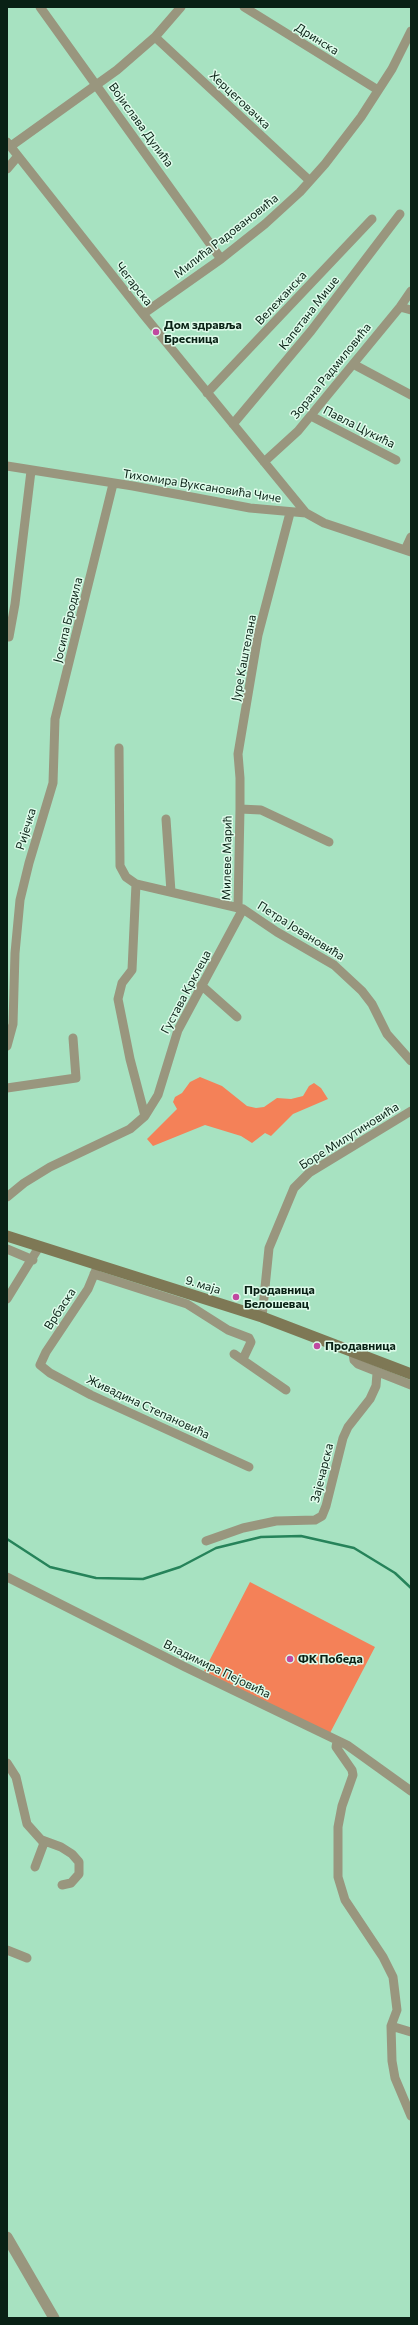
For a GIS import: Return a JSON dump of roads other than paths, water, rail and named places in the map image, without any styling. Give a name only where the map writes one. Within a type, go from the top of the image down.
[{"type":"main road","name":"9. маја","points":[[7,1236],[96,1270],[262,1317],[411,1374]]},
{"type":"street","name":"Војислава Дулића","points":[[40,7],[221,259]]},
{"type":"street","points":[[9,144],[97,85],[155,37],[181,7]]},
{"type":"street","name":"Дринска","points":[[244,7],[378,90]]},
{"type":"street","name":"Милића Радовановића","points":[[143,314],[221,259],[281,210],[310,180],[346,139],[395,63],[411,31]]},
{"type":"street","name":"Херцеговачка","points":[[155,37],[310,180]]},
{"type":"street","name":"Чегарска","points":[[9,144],[143,314],[306,513]]},
{"type":"street","points":[[7,169],[18,156]]},
{"type":"street","name":"Капетана Мише","points":[[232,424],[311,331],[400,214]]},
{"type":"street","name":"Вележанска","points":[[207,393],[372,219]]},
{"type":"street","name":"Зорана Радмиловића","points":[[264,462],[289,440],[311,416],[400,307],[411,291]]},
{"type":"street","points":[[400,307],[411,310]]},
{"type":"street","points":[[353,364],[411,395]]},
{"type":"street","name":"Павла Цукића","points":[[311,416],[396,460]]},
{"type":"street","name":"Тихомира Вуксановића Чиче","points":[[7,466],[250,508],[290,513],[306,513],[324,523],[408,551]]},
{"type":"street","points":[[9,637],[15,604],[31,471]]},
{"type":"street","name":"Јосипа Бродила","points":[[53,762],[55,720],[113,484]]},
{"type":"street","name":"Јуре Каштелана","points":[[240,809],[238,754],[258,635],[290,513]]},
{"type":"street","points":[[408,551],[411,537]]},
{"type":"street","points":[[119,748],[120,866],[126,877],[136,884],[132,970],[119,989],[118,999],[130,1059],[145,1116]]},
{"type":"street","name":"Ријечка","points":[[7,1046],[13,1024],[15,953],[20,900],[29,863],[53,783],[53,762]]},
{"type":"street","name":"Милеве Марић","points":[[240,908],[240,809],[261,810],[329,842]]},
{"type":"street","points":[[166,819],[171,892]]},
{"type":"street","name":"Петра Јовановића","points":[[136,884],[240,908],[344,973],[372,1004],[387,1034],[411,1061]]},
{"type":"street","name":"Густава Крклеца","points":[[7,1197],[40,1173],[130,1129],[145,1116],[158,1095],[174,1038],[240,908]]},
{"type":"street","points":[[201,985],[237,1018]]},
{"type":"street","points":[[7,1088],[39,1085],[76,1078],[73,1038]]},
{"type":"street","name":"Боре Милутиновића","points":[[262,1317],[269,1248],[294,1188],[309,1173],[411,1111]]},
{"type":"street","points":[[7,1299],[33,1260],[39,1247]]},
{"type":"street","points":[[7,1249],[33,1260]]},
{"type":"street","points":[[96,1270],[187,1304],[228,1330],[249,1338],[251,1342],[243,1359]]},
{"type":"street","name":"Врбаска","points":[[40,1365],[46,1352],[84,1296],[96,1270]]},
{"type":"street","points":[[353,1353],[356,1362],[377,1373],[411,1385]]},
{"type":"street","points":[[234,1354],[286,1390]]},
{"type":"street","name":"Живадина Степановића","points":[[40,1365],[50,1373],[91,1395],[249,1466]]},
{"type":"street","name":"Зајечарска","points":[[206,1541],[243,1528],[276,1521],[315,1520],[322,1516],[326,1506],[343,1438],[348,1427],[370,1399],[376,1386],[377,1373]]},
{"type":"street","name":"Владимира Пејовића","points":[[7,1577],[355,1751],[411,1791]]},
{"type":"street","points":[[336,1742],[336,1747],[352,1770],[353,1775],[342,1806],[338,1827],[338,1877],[345,1900],[390,1968],[396,1991],[397,2010],[391,2026],[392,2061],[395,2078],[411,2116]]},
{"type":"street","points":[[7,1762],[16,1777],[28,1824],[42,1840],[44,1845],[35,1867]]},
{"type":"street","points":[[42,1840],[61,1847],[72,1854],[79,1862],[79,1874],[67,1885],[62,1886]]},
{"type":"street","points":[[7,1950],[27,1958]]},
{"type":"street","points":[[391,2026],[411,2032]]},
{"type":"street","points":[[7,2237],[54,2318]]},
{"type":"waterway","points":[[7,1539],[50,1567],[96,1578],[143,1579],[180,1567],[216,1548],[261,1537],[301,1536],[354,1548],[395,1573],[411,1588]]},
{"type":"place","name":"Дом здравља Бресница","points":[[156,332]]},
{"type":"place","name":"Продавница Белошевац","points":[[236,1297]]},
{"type":"place","name":"Продавница","points":[[317,1346]]},
{"type":"place","name":"ФК Победа","points":[[290,1659]]}]
